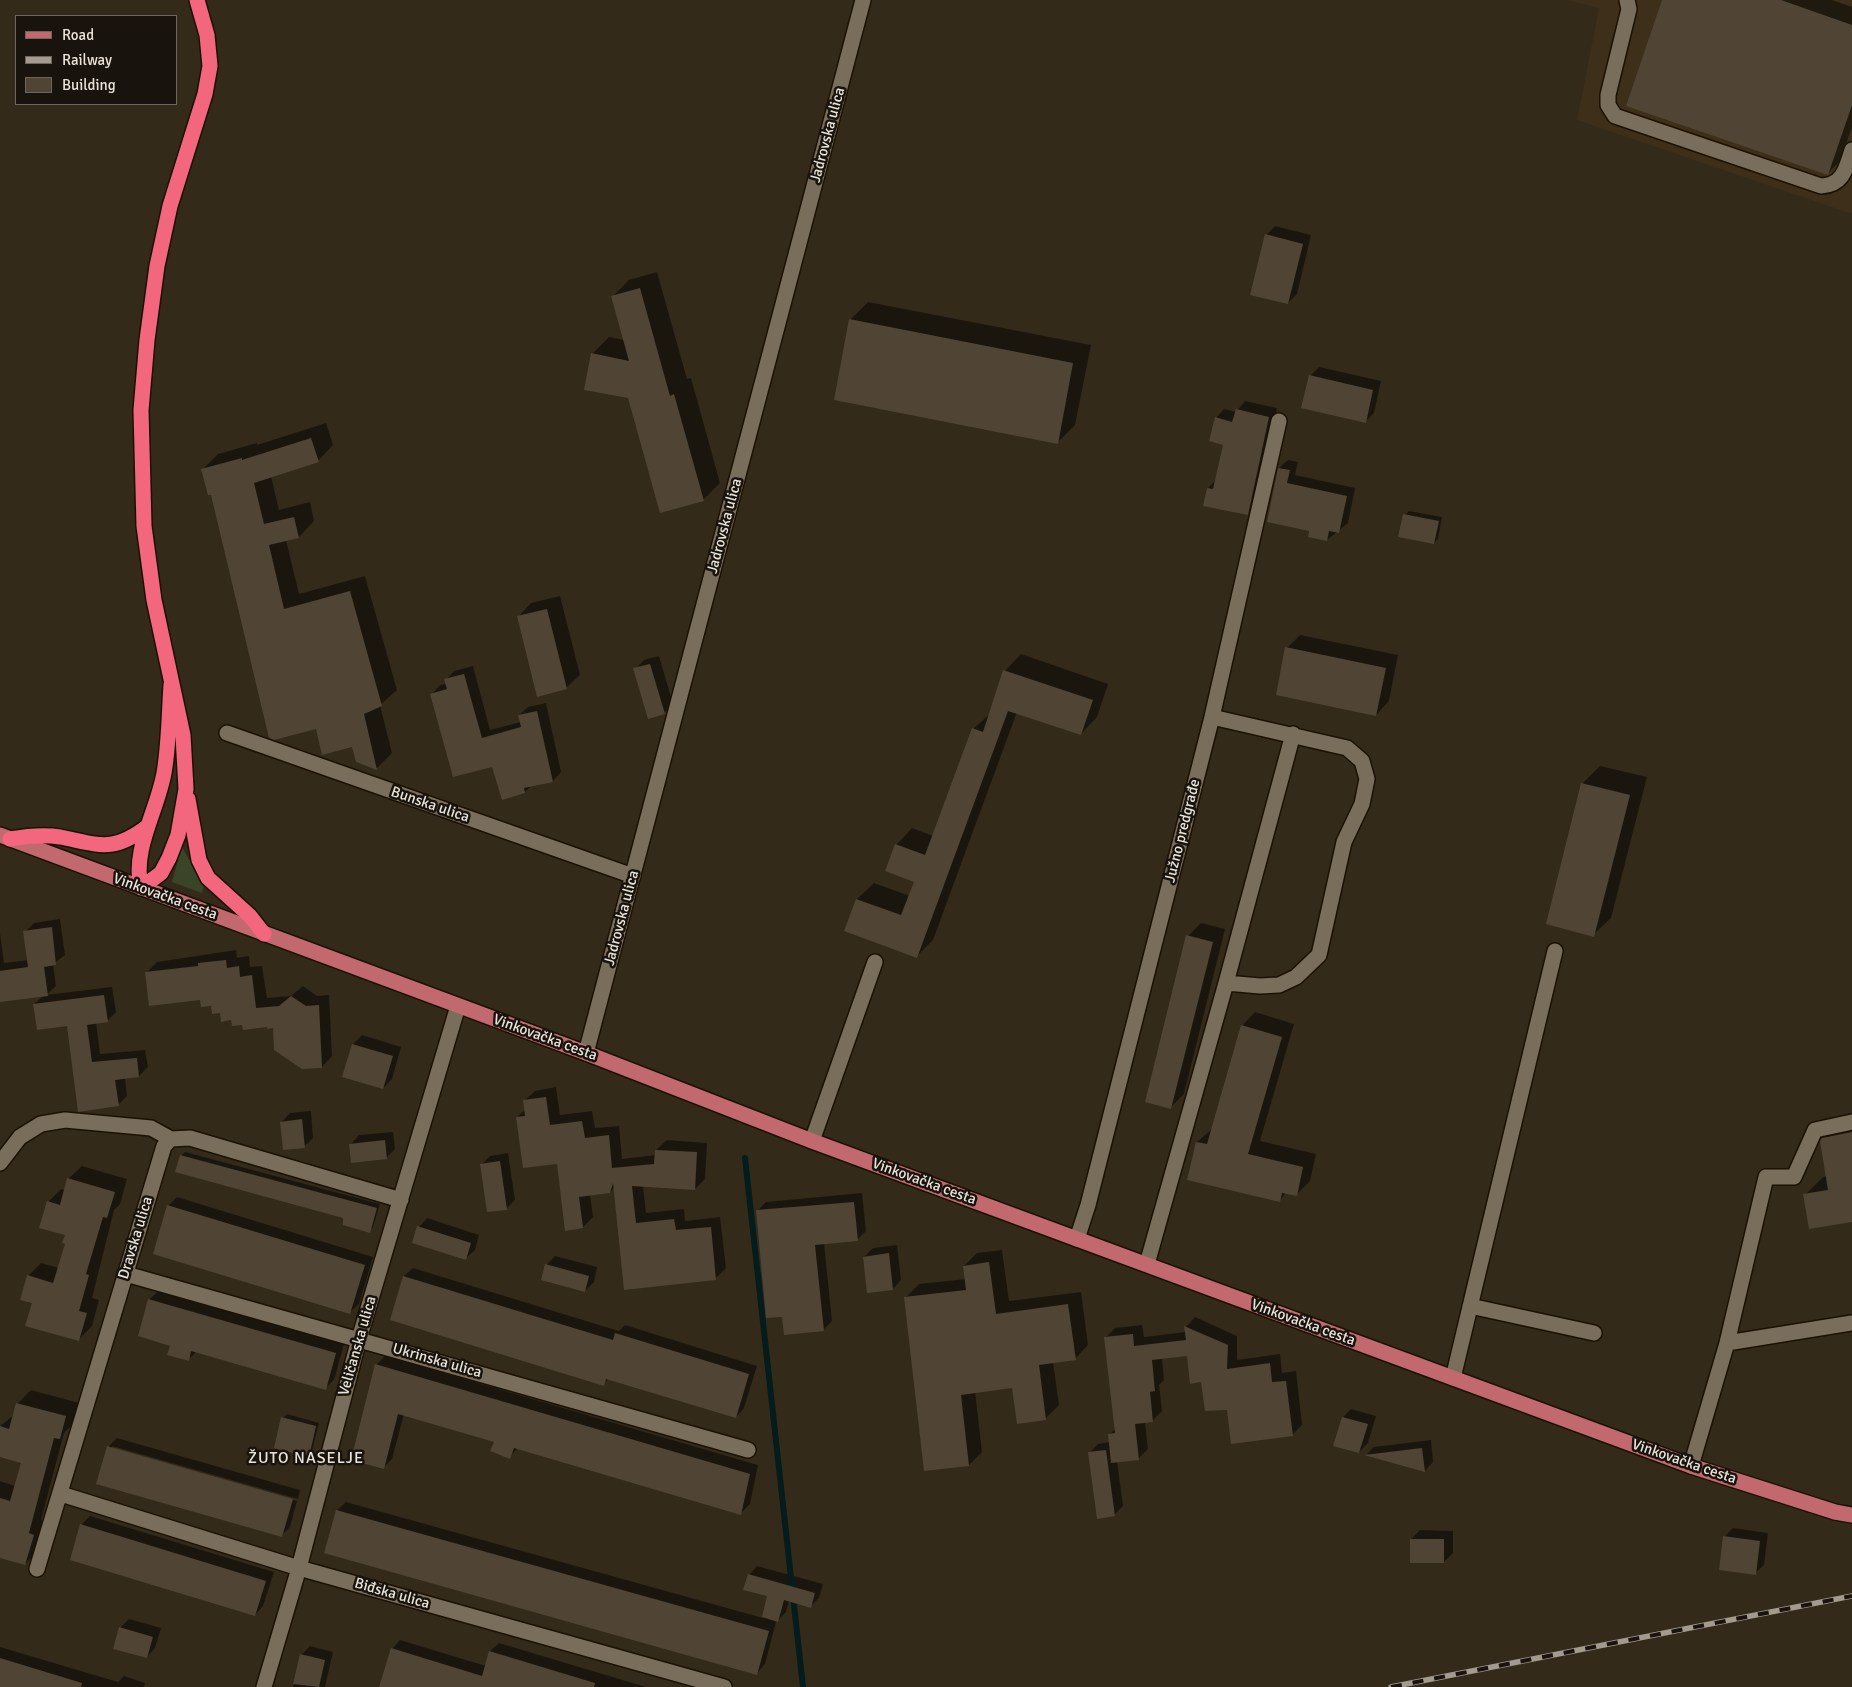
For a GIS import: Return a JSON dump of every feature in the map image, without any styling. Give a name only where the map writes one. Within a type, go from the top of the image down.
[{"type":"highway","points":[[197,0],[207,35],[210,66],[205,94],[170,206],[157,266],[147,340],[141,410],[144,526],[154,600],[183,735],[186,789],[199,860],[208,878],[250,916],[264,934]]},
{"type":"highway","points":[[171,685],[164,772],[138,865],[141,888],[161,873],[169,858],[178,835],[186,789]]},
{"type":"highway","points":[[5,837],[36,835],[59,837],[98,846],[131,840],[148,826]]},
{"type":"main road","name":"Vinkovačka cesta","points":[[5,837],[586,1053],[812,1141],[1691,1466],[1835,1512],[1852,1515]]},
{"type":"street","name":"Jadrovska ulica","points":[[586,1053],[863,0]]},
{"type":"street","points":[[1626,0],[1630,9],[1608,95],[1608,105],[1615,116],[1820,186],[1830,186],[1838,182],[1845,172],[1852,150]]},
{"type":"street","name":"Južno predgrađe","points":[[1077,1239],[1088,1205],[1212,717],[1279,421]]},
{"type":"street","points":[[1212,717],[1347,748],[1362,761],[1368,779],[1362,804],[1344,842],[1319,955],[1296,977],[1279,985],[1260,986],[1226,983]]},
{"type":"street","name":"Bunska ulica","points":[[227,733],[633,876]]},
{"type":"street","points":[[1147,1264],[1226,983],[1292,734]]},
{"type":"street","points":[[1453,1378],[1555,951]]},
{"type":"street","points":[[812,1141],[875,962]]},
{"type":"street","name":"Veličanska ulica","points":[[264,1687],[299,1568],[360,1339],[458,1006]]},
{"type":"street","points":[[0,1163],[20,1136],[41,1124],[65,1120],[151,1128],[171,1139],[190,1138],[401,1200]]},
{"type":"street","points":[[1691,1466],[1727,1344],[1766,1177],[1794,1177],[1815,1130],[1852,1122]]},
{"type":"street","name":"Dravska ulica","points":[[38,1569],[164,1146],[171,1139]]},
{"type":"street","name":"Ukrinska ulica","points":[[126,1274],[748,1450]]},
{"type":"street","points":[[1470,1306],[1594,1333]]},
{"type":"street","points":[[1727,1344],[1852,1324]]},
{"type":"street","name":"Biđska ulica","points":[[61,1494],[299,1568],[724,1687]]},
{"type":"shaded area","points":[[1566,0],[1852,0],[1852,214],[1577,120],[1599,8]]},
{"type":"green space","points":[[182,847],[204,886],[202,893],[172,882]]},
{"type":"building","points":[[1662,0],[1781,0],[1852,25],[1852,105],[1828,175],[1626,106]]},
{"type":"building","points":[[1265,234],[1303,244],[1288,304],[1250,295]]},
{"type":"building","points":[[640,288],[670,396],[674,394],[704,501],[660,513],[628,398],[584,390],[591,353],[629,361],[611,296]]},
{"type":"building","points":[[849,319],[1073,363],[1058,444],[834,400]]},
{"type":"building","points":[[1309,375],[1373,390],[1366,423],[1301,408]]},
{"type":"building","points":[[1236,409],[1269,417],[1248,515],[1203,506],[1207,488],[1213,489],[1223,445],[1209,441],[1215,417],[1232,422]]},
{"type":"building","points":[[311,438],[319,462],[254,483],[264,524],[294,517],[299,538],[269,545],[284,609],[350,591],[382,706],[364,714],[377,770],[356,762],[352,747],[322,755],[316,729],[274,740],[269,738],[211,495],[208,495],[201,469],[242,458],[242,460]]},
{"type":"building","points":[[1278,468],[1290,470],[1287,483],[1347,496],[1339,533],[1329,531],[1327,541],[1308,537],[1309,531],[1267,522]]},
{"type":"building","points":[[1403,514],[1439,521],[1434,544],[1398,537]]},
{"type":"building","points":[[547,609],[567,689],[537,697],[517,616]]},
{"type":"building","points":[[1285,647],[1386,668],[1376,716],[1276,695]]},
{"type":"building","points":[[650,664],[665,714],[648,719],[633,668]]},
{"type":"building","points":[[1003,670],[1093,700],[1081,735],[1008,711],[917,958],[844,931],[856,899],[901,915],[914,882],[885,871],[895,844],[925,855],[972,728],[983,732]]},
{"type":"building","points":[[464,674],[482,738],[521,727],[518,715],[537,711],[553,782],[524,788],[525,793],[502,800],[492,767],[453,777],[430,694],[447,689],[444,679]]},
{"type":"building","points":[[1581,783],[1630,795],[1594,937],[1546,924]]},
{"type":"building","points":[[52,927],[56,965],[44,967],[48,996],[0,1002],[0,971],[28,967],[23,931]]},
{"type":"building","points":[[1186,935],[1213,942],[1171,1109],[1145,1102]]},
{"type":"building","points":[[226,960],[227,968],[239,966],[240,977],[252,975],[256,1008],[279,1006],[291,996],[306,1006],[319,1005],[322,1068],[302,1069],[274,1050],[273,1028],[243,1030],[242,1025],[232,1026],[231,1020],[221,1022],[220,1013],[212,1014],[211,1006],[201,1007],[200,1000],[149,1006],[145,972],[198,966],[198,963]]},
{"type":"building","points":[[104,995],[108,1022],[87,1025],[92,1062],[137,1058],[139,1077],[115,1080],[119,1106],[78,1112],[67,1026],[37,1030],[33,1004]]},
{"type":"building","points":[[1241,1025],[1282,1037],[1248,1154],[1303,1167],[1297,1196],[1282,1193],[1280,1202],[1187,1180],[1196,1142],[1207,1144]]},
{"type":"building","points":[[352,1044],[393,1056],[383,1089],[342,1077]]},
{"type":"building","points":[[546,1097],[550,1125],[582,1121],[585,1138],[609,1135],[612,1168],[654,1164],[655,1150],[697,1152],[695,1190],[632,1186],[636,1223],[674,1219],[676,1230],[711,1227],[716,1280],[624,1290],[613,1183],[610,1193],[579,1197],[583,1228],[565,1231],[557,1164],[523,1168],[516,1117],[525,1116],[523,1100]]},
{"type":"building","points":[[302,1119],[305,1148],[283,1150],[280,1122]]},
{"type":"building","points":[[1852,1132],[1852,1222],[1809,1229],[1803,1194],[1828,1190],[1820,1141],[1822,1138]]},
{"type":"building","points":[[385,1140],[387,1159],[351,1163],[349,1144]]},
{"type":"building","points":[[180,1155],[377,1208],[370,1233],[343,1225],[343,1218],[175,1172]]},
{"type":"building","points":[[500,1161],[507,1210],[487,1212],[480,1164]]},
{"type":"building","points":[[67,1178],[115,1192],[107,1218],[103,1217],[86,1274],[89,1275],[79,1311],[87,1313],[79,1341],[25,1326],[32,1303],[20,1300],[27,1275],[53,1283],[65,1244],[62,1243],[65,1235],[39,1228],[47,1201],[60,1205]]},
{"type":"building","points":[[854,1202],[858,1241],[815,1245],[824,1331],[784,1335],[782,1317],[766,1318],[756,1210]]},
{"type":"building","points":[[167,1205],[365,1265],[350,1314],[153,1254]]},
{"type":"building","points":[[417,1226],[471,1243],[466,1260],[412,1243]]},
{"type":"building","points":[[889,1253],[893,1290],[867,1293],[863,1257]]},
{"type":"building","points":[[989,1262],[996,1314],[1068,1304],[1076,1360],[1039,1365],[1046,1420],[1017,1424],[1012,1388],[961,1395],[969,1466],[924,1471],[904,1297],[966,1290],[963,1266]]},
{"type":"building","points":[[545,1264],[589,1276],[585,1292],[541,1280]]},
{"type":"building","points":[[403,1276],[613,1340],[615,1333],[749,1374],[736,1418],[606,1379],[604,1386],[390,1320]]},
{"type":"building","points":[[148,1299],[336,1353],[326,1390],[191,1351],[189,1361],[167,1355],[170,1346],[138,1336]]},
{"type":"building","points":[[1184,1326],[1228,1345],[1227,1369],[1270,1363],[1272,1382],[1286,1381],[1293,1436],[1231,1444],[1227,1410],[1205,1411],[1201,1382],[1190,1384],[1187,1356],[1152,1360],[1155,1391],[1150,1392],[1153,1422],[1135,1424],[1139,1460],[1111,1463],[1108,1434],[1115,1433],[1104,1337],[1133,1334],[1134,1346],[1186,1340]]},
{"type":"building","points":[[375,1364],[750,1474],[741,1515],[514,1448],[510,1459],[490,1451],[494,1442],[398,1414],[384,1469],[351,1460]]},
{"type":"building","points":[[16,1403],[66,1416],[60,1439],[54,1438],[29,1533],[34,1535],[25,1565],[0,1558],[0,1498],[10,1501],[21,1463],[0,1457],[0,1426],[9,1429]]},
{"type":"building","points":[[281,1417],[316,1426],[309,1457],[274,1448]]},
{"type":"building","points":[[1342,1417],[1368,1424],[1359,1453],[1333,1446]]},
{"type":"building","points":[[107,1446],[293,1499],[282,1537],[96,1484]]},
{"type":"building","points":[[1422,1448],[1425,1472],[1364,1455]]},
{"type":"building","points":[[1106,1450],[1115,1516],[1097,1519],[1088,1452]]},
{"type":"building","points":[[336,1510],[769,1631],[757,1675],[324,1553]]},
{"type":"building","points":[[80,1524],[266,1581],[255,1616],[70,1560]]},
{"type":"building","points":[[1723,1536],[1760,1541],[1756,1575],[1719,1570]]},
{"type":"building","points":[[1410,1539],[1444,1539],[1444,1563],[1410,1563]]},
{"type":"building","points":[[748,1574],[815,1593],[811,1608],[784,1600],[778,1622],[762,1617],[767,1596],[743,1590]]},
{"type":"building","points":[[119,1627],[153,1637],[147,1658],[113,1649]]},
{"type":"building","points":[[391,1648],[482,1676],[489,1651],[595,1683],[594,1687],[379,1687]]},
{"type":"building","points":[[300,1654],[325,1660],[319,1687],[293,1684]]},
{"type":"building","points":[[0,1658],[82,1683],[81,1687],[0,1687]]},
{"type":"waterway","points":[[745,1158],[803,1687]]},
{"type":"railway","points":[[1391,1687],[1852,1596]]},
{"type":"district","name":"ŽUTO NASELJE","points":[[306,1459]]}]
